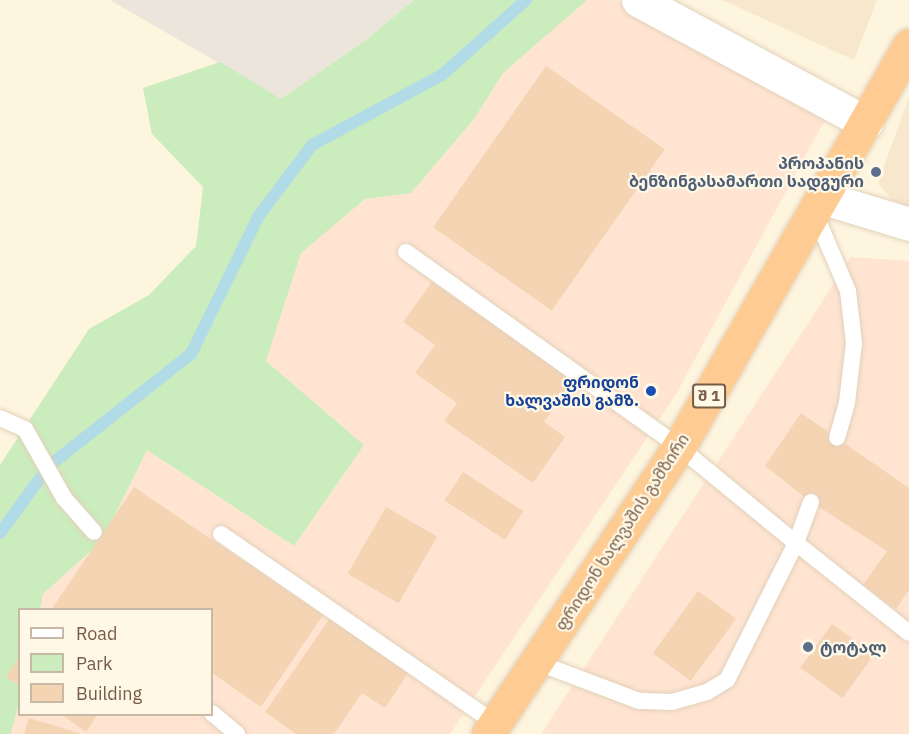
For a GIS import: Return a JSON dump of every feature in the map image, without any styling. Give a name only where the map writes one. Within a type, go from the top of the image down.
[{"type":"highway","name":"ფრიდონ ხალვაშის გამზირი","points":[[491,729],[679,447],[819,206],[909,45]]},
{"type":"street","points":[[638,0],[866,123]]},
{"type":"street","points":[[819,206],[909,224]]},
{"type":"lane","points":[[819,206],[848,291],[854,343],[847,403],[837,438]]},
{"type":"lane","points":[[406,252],[679,447],[909,633]]},
{"type":"lane","points":[[0,418],[25,429],[64,498],[94,532]]},
{"type":"lane","points":[[536,662],[639,701],[672,702],[707,692],[727,680],[796,543],[811,502]]},
{"type":"lane","points":[[221,534],[491,729]]},
{"type":"lane","points":[[213,714],[237,734]]},
{"type":"shaded area","points":[[110,0],[414,0],[366,40],[281,99]]},
{"type":"shaded area","points":[[587,0],[616,0],[825,120],[676,394],[450,734],[11,734],[18,706],[18,716],[213,716],[213,608],[40,608],[43,594],[102,541],[147,450],[294,546],[364,445],[266,361],[301,252],[365,199],[411,193],[474,119],[503,73]]},
{"type":"shaded area","points":[[722,0],[877,0],[854,60]]},
{"type":"shaded area","points":[[909,97],[909,206],[892,200],[878,183]]},
{"type":"shaded area","points":[[851,257],[909,261],[909,734],[541,734]]},
{"type":"green space","points":[[414,0],[587,0],[503,73],[474,119],[411,193],[365,199],[301,253],[266,361],[364,445],[294,546],[147,450],[102,541],[43,594],[40,608],[18,608],[18,706],[11,734],[0,734],[0,465],[89,329],[149,295],[196,246],[203,187],[152,134],[143,88],[220,62],[281,99],[366,40]]},
{"type":"building","points":[[546,66],[665,149],[552,311],[433,227]]},
{"type":"building","points":[[432,282],[573,381],[544,422],[565,437],[533,483],[444,421],[457,403],[415,373],[435,345],[403,322]]},
{"type":"building","points":[[801,413],[909,488],[909,590],[896,609],[863,585],[887,551],[811,502],[765,466]]},
{"type":"building","points":[[463,472],[523,511],[505,540],[444,501]]},
{"type":"building","points":[[134,487],[323,615],[261,707],[213,674],[213,608],[52,608]]},
{"type":"building","points":[[386,507],[437,536],[399,603],[348,574]]},
{"type":"building","points":[[698,591],[736,619],[691,681],[653,653]]},
{"type":"building","points":[[330,618],[409,672],[385,708],[362,693],[334,734],[296,734],[265,712]]},
{"type":"building","points":[[832,624],[874,655],[842,698],[800,668]]},
{"type":"building","points":[[18,659],[18,685],[6,677]]},
{"type":"building","points":[[64,716],[97,716],[86,732]]},
{"type":"building","points":[[29,718],[79,733],[79,734],[24,734]]},
{"type":"waterway","points":[[0,533],[49,466],[191,354],[258,217],[312,145],[442,75],[526,0]]},
{"type":"place","name":"პროპანის ბენზინგასამართი სადგური","points":[[876,172]]},
{"type":"place","name":"ფრიდონ ხალვაშის გამზ.","points":[[651,391]]},
{"type":"place","name":"ტოტალ","points":[[808,647]]}]
